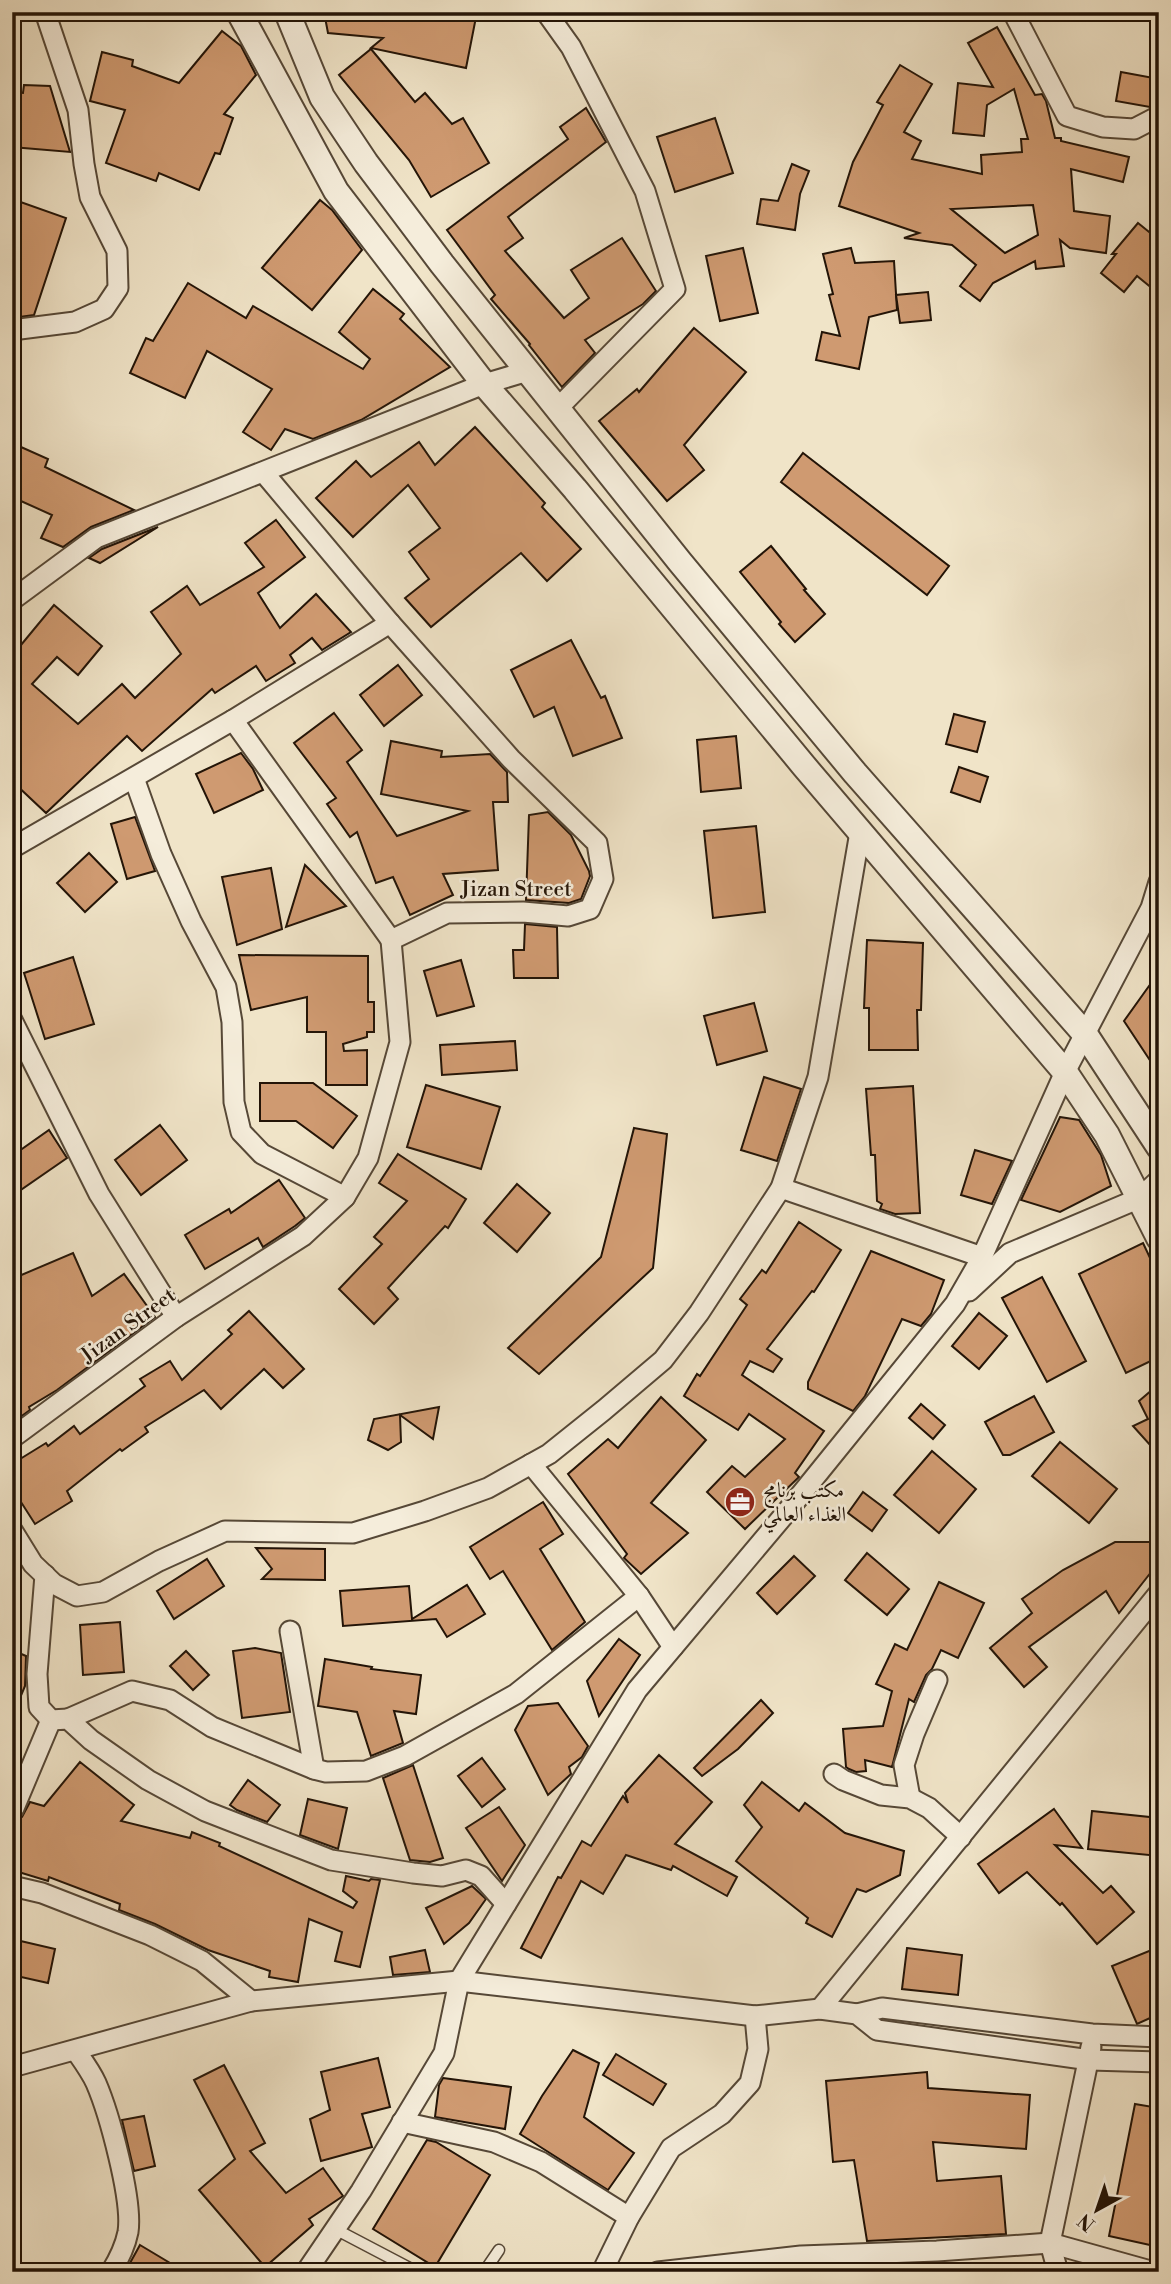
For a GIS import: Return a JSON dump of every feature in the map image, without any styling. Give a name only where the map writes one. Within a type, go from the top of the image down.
[{"type":"street","points":[[12,330],[75,322],[104,309],[118,288],[117,251],[90,197],[83,164],[78,110],[45,12]]},
{"type":"street","points":[[239,12],[336,191],[484,384],[1065,1072],[1107,1135],[1159,1238]]},
{"type":"street","points":[[287,12],[322,97],[366,163],[442,264],[680,562],[855,773],[1085,1034],[1159,1147]]},
{"type":"street","points":[[546,12],[571,47],[645,191],[675,289],[558,408]]},
{"type":"street","points":[[1013,12],[1067,116],[1103,128],[1134,129],[1159,116]]},
{"type":"street","points":[[12,600],[96,538],[484,384],[528,371]]},
{"type":"street","name":"Jizan Street","points":[[12,1438],[176,1317],[303,1236],[345,1197],[368,1158],[400,1042],[391,940],[447,913],[523,912],[568,916],[590,909],[603,879],[597,843],[511,759],[390,623],[264,473]]},
{"type":"street","points":[[12,848],[233,720],[390,623]]},
{"type":"street","points":[[233,720],[391,940]]},
{"type":"street","points":[[134,778],[161,854],[191,921],[226,987],[232,1021],[234,1102],[242,1132],[262,1154],[345,1197]]},
{"type":"street","points":[[12,1530],[33,1564],[54,1584],[77,1596],[103,1592],[159,1561],[225,1531],[353,1532],[425,1511],[488,1488],[549,1454],[663,1360],[699,1313],[781,1188],[818,1077],[860,832]]},
{"type":"street","points":[[955,1304],[982,1257],[1065,1072],[1151,908],[1159,882]]},
{"type":"street","points":[[12,1020],[99,1194],[176,1317]]},
{"type":"street","points":[[306,2272],[444,2053],[459,1981],[637,1690],[785,1514],[955,1304],[1010,1253],[1140,1198],[1159,1180]]},
{"type":"street","points":[[781,1188],[982,1257]]},
{"type":"street","points":[[531,1464],[639,1596],[673,1647]]},
{"type":"street","points":[[45,1576],[37,1674],[39,1707],[148,1780],[205,1811],[331,1860],[442,1876],[466,1870],[481,1876],[506,1904]]},
{"type":"street","points":[[821,2009],[1159,1593]]},
{"type":"street","points":[[13,1808],[59,1719],[132,1691],[170,1700],[212,1727],[314,1769],[326,1772],[366,1770],[405,1756],[516,1694],[639,1596]]},
{"type":"street","points":[[290,1631],[314,1769]]},
{"type":"street","points":[[910,1798],[904,1765],[937,1680]]},
{"type":"street","points":[[834,1774],[881,1795],[910,1798],[929,1808],[961,1837]]},
{"type":"street","points":[[12,1886],[42,1892],[150,1935],[202,1961],[251,2001]]},
{"type":"street","points":[[12,2067],[251,2001],[459,1981],[755,2016],[821,2009],[857,2014],[882,2008],[1092,2034],[1159,2036]]},
{"type":"street","points":[[857,2014],[877,2030],[1090,2060],[1159,2062]]},
{"type":"street","points":[[601,2272],[629,2217],[671,2148],[722,2114],[750,2082],[758,2049],[755,2016]]},
{"type":"street","points":[[1058,2272],[1050,2243],[1090,2060],[1092,2034]]},
{"type":"street","points":[[76,2051],[95,2080],[106,2108],[128,2200],[129,2229],[124,2249],[111,2272]]},
{"type":"street","points":[[402,2122],[494,2142],[541,2162],[629,2217]]},
{"type":"street","points":[[658,2272],[801,2256],[1050,2243],[1154,2272]]},
{"type":"lane","points":[[335,2229],[417,2272]]},
{"type":"lane","points":[[484,2272],[499,2250]]},
{"type":"building","points":[[324,12],[477,12],[466,68],[371,48],[383,38],[328,33]]},
{"type":"building","points":[[997,27],[1035,95],[1042,94],[1046,101],[1055,138],[1129,157],[1123,182],[1071,169],[1074,211],[1110,216],[1106,253],[1070,248],[1060,240],[1064,266],[1036,269],[1035,261],[993,283],[980,301],[960,286],[976,265],[952,245],[904,238],[919,233],[839,206],[853,162],[883,105],[877,102],[900,65],[932,84],[904,132],[921,141],[912,159],[982,174],[981,155],[1022,152],[1021,139],[1028,139],[1014,89],[987,105],[984,136],[953,133],[958,83],[993,87],[968,43]],"holes":[[[1033,205],[1038,235],[1005,253],[951,209]]]},
{"type":"building","points":[[222,31],[241,46],[256,75],[224,114],[233,118],[220,154],[215,153],[199,190],[159,173],[156,181],[106,163],[125,110],[90,101],[102,52],[133,60],[132,66],[179,83]]},
{"type":"building","points":[[371,49],[415,102],[425,93],[452,124],[463,118],[489,163],[431,197],[409,160],[339,75]]},
{"type":"building","points":[[1121,72],[1159,79],[1155,105],[1150,107],[1116,101]]},
{"type":"building","points":[[24,85],[50,86],[70,152],[12,147],[12,92],[23,93]]},
{"type":"building","points":[[586,108],[606,142],[508,217],[523,238],[505,251],[564,318],[589,298],[571,270],[622,238],[656,291],[643,304],[585,340],[595,353],[562,387],[491,299],[495,295],[447,230],[568,139],[560,127]]},
{"type":"building","points":[[715,118],[733,173],[675,192],[657,137]]},
{"type":"building","points":[[792,164],[809,171],[800,194],[795,230],[757,224],[761,199],[778,201]]},
{"type":"building","points":[[12,199],[66,218],[34,315],[12,318]]},
{"type":"building","points":[[320,200],[332,210],[362,250],[312,310],[262,268]]},
{"type":"building","points":[[1138,223],[1159,240],[1159,294],[1137,276],[1124,292],[1101,273],[1116,254],[1112,254]]},
{"type":"building","points":[[743,248],[758,313],[720,321],[706,256]]},
{"type":"building","points":[[851,248],[855,263],[894,261],[897,310],[869,317],[859,369],[816,360],[822,332],[840,336],[829,295],[833,294],[823,254]]},
{"type":"building","points":[[188,283],[246,318],[253,306],[363,369],[370,359],[339,332],[373,289],[404,314],[400,319],[450,367],[361,420],[313,439],[285,429],[271,450],[243,432],[272,389],[207,351],[185,398],[130,373],[146,338],[153,341]]},
{"type":"building","points":[[928,292],[931,320],[900,323],[896,295]]},
{"type":"building","points":[[694,328],[746,372],[684,445],[704,470],[667,501],[599,421],[637,389],[639,392]]},
{"type":"building","points":[[475,427],[545,503],[542,507],[581,549],[547,581],[521,553],[431,627],[405,598],[429,579],[409,552],[440,528],[408,485],[353,537],[316,498],[356,461],[371,477],[419,442],[435,465]]},
{"type":"building","points":[[12,443],[48,459],[45,467],[134,510],[91,527],[63,547],[41,538],[52,515],[12,497]]},
{"type":"building","points":[[803,453],[949,566],[927,595],[781,482]]},
{"type":"building","points":[[276,520],[305,557],[258,593],[280,628],[316,594],[351,632],[322,650],[312,638],[290,655],[295,663],[266,681],[256,666],[215,693],[212,689],[142,751],[127,736],[46,813],[12,781],[12,637],[21,645],[54,605],[102,646],[78,675],[57,657],[32,684],[78,724],[122,684],[135,698],[181,654],[151,612],[187,586],[200,605],[264,567],[245,543]]},
{"type":"building","points":[[158,527],[100,563],[89,558],[102,549]]},
{"type":"building","points":[[771,546],[825,614],[795,642],[740,572]]},
{"type":"building","points":[[571,640],[601,698],[605,696],[622,738],[573,756],[554,707],[534,717],[511,670]]},
{"type":"building","points":[[398,665],[422,695],[384,726],[360,695]]},
{"type":"building","points":[[334,713],[362,750],[347,762],[397,836],[468,811],[381,794],[391,741],[442,751],[441,757],[490,754],[507,772],[508,802],[493,802],[498,870],[443,874],[453,895],[410,915],[393,877],[376,883],[357,832],[350,837],[327,804],[336,798],[294,743]]},
{"type":"building","points":[[954,714],[985,722],[977,752],[946,744]]},
{"type":"building","points":[[736,736],[741,788],[701,792],[697,740]]},
{"type":"building","points":[[241,753],[253,769],[263,790],[214,813],[196,774]]},
{"type":"building","points":[[959,767],[988,777],[980,802],[951,792]]},
{"type":"building","points":[[548,812],[571,835],[589,871],[590,876],[581,899],[569,903],[526,900],[529,815]]},
{"type":"building","points":[[135,817],[155,871],[127,879],[111,824]]},
{"type":"building","points":[[756,826],[765,912],[713,918],[704,831]]},
{"type":"building","points":[[89,853],[117,882],[85,912],[57,883]]},
{"type":"building","points":[[305,865],[346,906],[286,927]]},
{"type":"building","points":[[271,868],[282,929],[237,945],[222,877]]},
{"type":"building","points":[[525,924],[557,927],[558,978],[514,978],[513,950],[524,950]]},
{"type":"building","points":[[867,940],[923,943],[921,1010],[917,1010],[918,1050],[869,1050],[869,1008],[864,1008]]},
{"type":"building","points":[[239,955],[368,956],[368,1002],[374,1002],[374,1032],[367,1032],[367,1037],[343,1044],[344,1051],[367,1050],[367,1085],[326,1085],[326,1032],[307,1032],[307,997],[251,1010]]},
{"type":"building","points":[[73,957],[94,1024],[45,1039],[24,973]]},
{"type":"building","points":[[461,960],[474,1006],[437,1016],[424,971]]},
{"type":"building","points":[[1159,972],[1159,1074],[1124,1021]]},
{"type":"building","points":[[754,1003],[767,1051],[717,1065],[704,1016]]},
{"type":"building","points":[[515,1041],[517,1070],[442,1075],[440,1045]]},
{"type":"building","points":[[764,1077],[801,1089],[777,1161],[741,1150]]},
{"type":"building","points":[[260,1083],[313,1083],[357,1116],[333,1148],[296,1121],[260,1121]]},
{"type":"building","points":[[426,1085],[500,1107],[481,1169],[407,1147]]},
{"type":"building","points":[[913,1086],[920,1213],[895,1214],[880,1209],[882,1204],[877,1201],[875,1155],[871,1155],[866,1089]]},
{"type":"building","points":[[1060,1117],[1079,1120],[1101,1155],[1111,1186],[1060,1212],[1021,1200]]},
{"type":"building","points":[[160,1125],[187,1160],[141,1195],[115,1160]]},
{"type":"building","points":[[634,1128],[667,1134],[653,1268],[539,1374],[508,1348],[601,1257]]},
{"type":"building","points":[[49,1130],[67,1158],[12,1196],[12,1156]]},
{"type":"building","points":[[975,1150],[1012,1161],[992,1204],[961,1195]]},
{"type":"building","points":[[398,1154],[466,1199],[448,1228],[445,1226],[388,1288],[398,1299],[374,1324],[339,1289],[382,1244],[374,1237],[407,1201],[379,1183]]},
{"type":"building","points":[[279,1180],[305,1218],[263,1247],[258,1238],[205,1269],[185,1235],[229,1209],[231,1213]]},
{"type":"building","points":[[517,1184],[550,1213],[517,1252],[484,1223]]},
{"type":"building","points":[[799,1222],[841,1250],[814,1292],[812,1291],[767,1349],[782,1359],[773,1372],[750,1361],[742,1375],[824,1431],[795,1473],[799,1477],[745,1529],[707,1492],[732,1466],[745,1477],[785,1439],[749,1414],[738,1430],[684,1396],[747,1305],[740,1299],[762,1270],[766,1273]]},
{"type":"building","points":[[1143,1243],[1159,1277],[1159,1357],[1126,1373],[1079,1274]]},
{"type":"building","points":[[871,1251],[944,1280],[931,1314],[921,1326],[902,1319],[865,1396],[853,1411],[808,1389],[808,1382]]},
{"type":"building","points":[[73,1253],[92,1296],[124,1274],[155,1317],[57,1390],[29,1407],[30,1410],[12,1423],[12,1279]]},
{"type":"building","points":[[1042,1277],[1086,1361],[1047,1382],[1002,1298]]},
{"type":"building","points":[[249,1311],[304,1369],[283,1388],[264,1369],[221,1409],[204,1390],[145,1427],[148,1432],[122,1451],[120,1449],[67,1491],[72,1501],[35,1524],[12,1488],[12,1464],[46,1443],[48,1446],[74,1426],[80,1434],[145,1386],[140,1379],[170,1361],[182,1380],[232,1334],[228,1330]]},
{"type":"building","points":[[979,1313],[1007,1336],[979,1369],[952,1346]]},
{"type":"building","points":[[1159,1384],[1159,1455],[1133,1426],[1148,1419],[1139,1401]]},
{"type":"building","points":[[1034,1396],[1054,1432],[1010,1455],[1003,1455],[985,1422]]},
{"type":"building","points":[[661,1397],[706,1440],[651,1503],[688,1533],[641,1574],[624,1558],[627,1554],[568,1474],[608,1439],[618,1448]]},
{"type":"building","points":[[921,1404],[945,1425],[933,1439],[909,1418]]},
{"type":"building","points":[[439,1407],[433,1439],[400,1415],[401,1442],[388,1450],[368,1440],[374,1419]]},
{"type":"building","points":[[1060,1442],[1117,1489],[1089,1523],[1032,1476]]},
{"type":"building","points":[[932,1451],[976,1489],[939,1533],[894,1495]]},
{"type":"building","points":[[863,1492],[887,1510],[872,1531],[848,1513]]},
{"type":"building","points":[[543,1502],[563,1534],[540,1549],[585,1622],[552,1650],[503,1571],[490,1579],[470,1547]]},
{"type":"building","points":[[1115,1542],[1152,1542],[1159,1548],[1159,1562],[1119,1613],[1106,1591],[1029,1647],[1047,1667],[1024,1687],[990,1648],[1032,1613],[1022,1599],[1063,1570]]},
{"type":"building","points":[[256,1548],[325,1549],[325,1580],[262,1579],[272,1569]]},
{"type":"building","points":[[867,1553],[909,1589],[887,1615],[845,1580]]},
{"type":"building","points":[[794,1556],[815,1576],[777,1614],[757,1593]]},
{"type":"building","points":[[207,1559],[224,1586],[174,1619],[157,1591]]},
{"type":"building","points":[[939,1582],[984,1603],[958,1658],[941,1650],[914,1702],[909,1699],[892,1767],[865,1760],[866,1771],[856,1772],[849,1769],[846,1767],[843,1729],[883,1726],[892,1691],[876,1684],[895,1644],[907,1650]]},
{"type":"building","points":[[467,1585],[485,1614],[447,1637],[436,1619],[343,1626],[340,1591],[409,1586],[412,1619]]},
{"type":"building","points":[[120,1622],[124,1672],[83,1675],[80,1625]]},
{"type":"building","points":[[619,1639],[640,1655],[599,1716],[587,1681]]},
{"type":"building","points":[[255,1648],[281,1653],[290,1712],[242,1718],[233,1651]]},
{"type":"building","points":[[12,1650],[26,1656],[25,1686],[12,1717]]},
{"type":"building","points":[[186,1651],[209,1675],[193,1690],[170,1666]]},
{"type":"building","points":[[325,1659],[372,1667],[371,1669],[421,1675],[416,1714],[394,1711],[403,1743],[371,1756],[357,1712],[318,1706]]},
{"type":"building","points":[[761,1700],[773,1713],[738,1749],[702,1776],[694,1768]]},
{"type":"building","points":[[558,1703],[588,1746],[582,1757],[569,1767],[571,1774],[548,1795],[515,1730],[528,1706]]},
{"type":"building","points":[[659,1755],[712,1802],[675,1844],[737,1877],[727,1896],[673,1866],[671,1870],[626,1855],[603,1894],[581,1881],[541,1958],[521,1948],[558,1877],[561,1878],[582,1841],[591,1846],[623,1796],[628,1803],[625,1793]]},
{"type":"building","points":[[482,1758],[505,1789],[482,1807],[458,1776]]},
{"type":"building","points":[[80,1762],[134,1805],[121,1821],[190,1838],[192,1832],[353,1908],[357,1902],[343,1891],[346,1876],[369,1881],[380,1880],[360,1967],[335,1961],[342,1932],[309,1919],[298,1982],[269,1977],[270,1971],[208,1950],[119,1910],[120,1904],[49,1877],[48,1881],[12,1870],[12,1820],[22,1817],[30,1802],[44,1806]]},
{"type":"building","points":[[413,1765],[443,1858],[430,1862],[410,1860],[383,1778]]},
{"type":"building","points":[[248,1780],[280,1805],[267,1822],[230,1805]]},
{"type":"building","points":[[762,1782],[799,1811],[805,1803],[845,1833],[904,1851],[900,1875],[866,1892],[857,1889],[832,1937],[806,1923],[808,1918],[736,1861],[762,1827],[744,1805]]},
{"type":"building","points":[[308,1799],[347,1808],[338,1849],[300,1835]]},
{"type":"building","points":[[499,1807],[525,1845],[502,1881],[466,1828]]},
{"type":"building","points":[[1054,1809],[1082,1848],[1055,1845],[1103,1893],[1111,1886],[1134,1912],[1097,1944],[1062,1903],[1060,1905],[1027,1872],[999,1893],[978,1864]]},
{"type":"building","points":[[1092,1811],[1159,1818],[1159,1856],[1088,1849]]},
{"type":"building","points":[[472,1886],[486,1899],[469,1923],[444,1944],[426,1908]]},
{"type":"building","points":[[12,1939],[55,1949],[48,1983],[12,1975]]},
{"type":"building","points":[[1159,1947],[1159,2014],[1137,2024],[1112,1966]]},
{"type":"building","points":[[907,1948],[962,1955],[958,1995],[902,1989]]},
{"type":"building","points":[[425,1950],[430,1972],[393,1975],[390,1957]]},
{"type":"building","points":[[573,2050],[599,2063],[584,2117],[634,2153],[608,2190],[520,2134]]},
{"type":"building","points":[[616,2054],[666,2084],[653,2105],[603,2075]]},
{"type":"building","points":[[378,2058],[390,2107],[362,2114],[372,2147],[321,2161],[310,2119],[330,2110],[321,2072]]},
{"type":"building","points":[[224,2065],[265,2143],[250,2151],[286,2193],[323,2168],[343,2196],[309,2219],[313,2225],[265,2267],[199,2190],[235,2159],[194,2080]]},
{"type":"building","points":[[927,2072],[928,2088],[1030,2095],[1026,2149],[933,2142],[937,2181],[1001,2176],[1006,2234],[867,2241],[854,2160],[833,2162],[826,2081]]},
{"type":"building","points":[[443,2078],[511,2087],[505,2129],[435,2117],[439,2085]]},
{"type":"building","points":[[1135,2104],[1159,2108],[1159,2247],[1109,2236]]},
{"type":"building","points":[[144,2116],[155,2166],[134,2171],[122,2120]]},
{"type":"building","points":[[427,2140],[436,2142],[490,2175],[435,2267],[373,2229]]},
{"type":"building","points":[[140,2245],[185,2272],[125,2272]]},
{"type":"place","name":"مكتب برنامج الغذاء العالمي","points":[[740,1502]]}]
